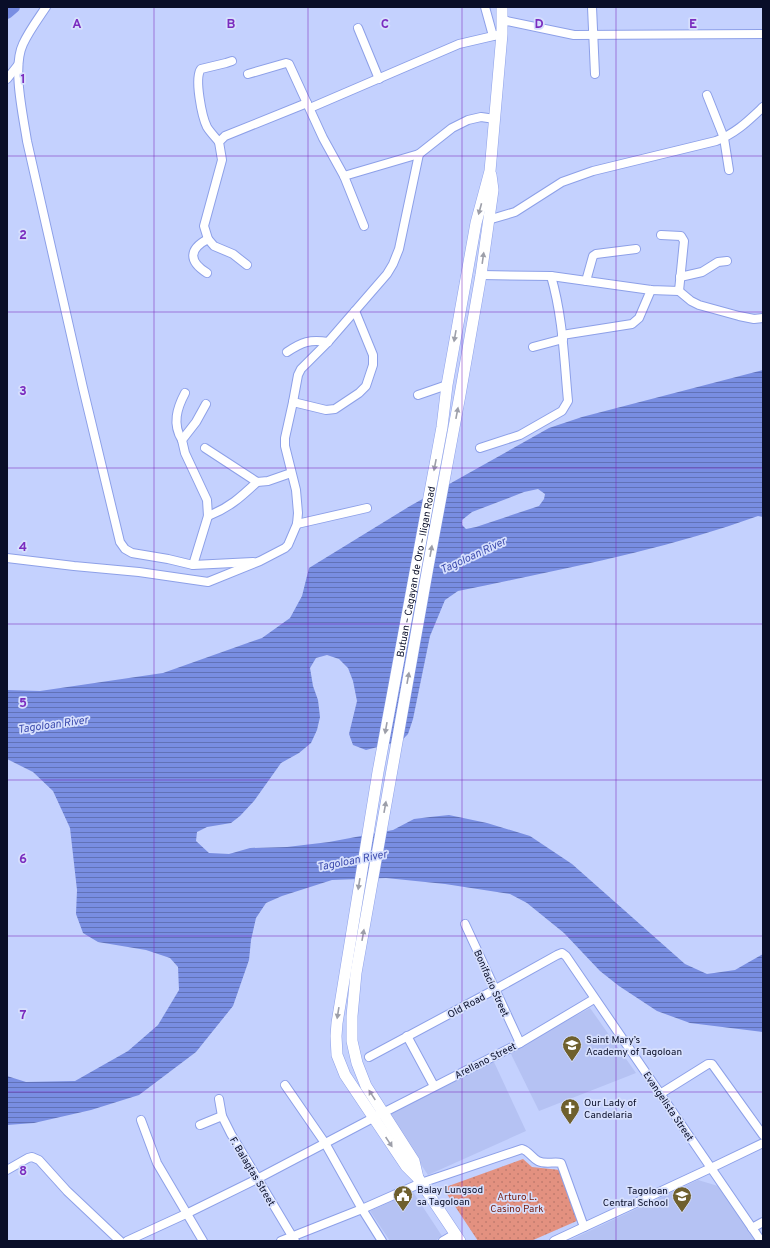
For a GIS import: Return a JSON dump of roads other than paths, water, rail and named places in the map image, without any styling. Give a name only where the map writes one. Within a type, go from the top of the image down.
[{"type":"highway","name":"Butuan – Cagayan de Oro – Iligan Road","points":[[378,1115],[345,1075],[337,1055],[337,1023],[378,772],[442,427],[447,385],[476,223],[490,171],[495,119],[498,35],[502,20],[502,7]]},
{"type":"highway","name":"Butuan – Cagayan de Oro – Iligan Road","points":[[378,1115],[354,1052],[351,1028],[356,973],[481,275],[493,190],[490,171]]},
{"type":"highway","points":[[378,1115],[406,1166],[420,1180],[458,1238]]},
{"type":"street","points":[[46,7],[23,44],[18,65],[20,94],[27,141],[84,395],[120,542],[125,549],[132,554],[168,559],[193,565],[260,561]]},
{"type":"street","points":[[219,142],[225,136],[379,79],[459,44],[498,35],[485,7]]},
{"type":"street","points":[[592,7],[595,74]]},
{"type":"street","points":[[502,20],[574,35],[763,34]]},
{"type":"street","points":[[358,28],[379,79]]},
{"type":"street","points":[[232,61],[226,64],[201,68],[198,75],[202,114],[207,127],[219,142],[222,160],[204,226],[208,239],[214,246],[233,254],[247,266]]},
{"type":"street","points":[[248,74],[288,63],[344,176],[364,226]]},
{"type":"street","points":[[7,79],[18,65]]},
{"type":"street","points":[[707,95],[724,138],[729,170]]},
{"type":"street","points":[[488,220],[515,212],[556,184],[593,171],[724,138],[740,128],[763,108]]},
{"type":"street","points":[[344,176],[419,154],[452,128],[468,120],[481,117],[495,119]]},
{"type":"street","points":[[7,558],[162,575],[208,582],[260,561],[281,551],[288,545],[297,524],[298,513],[296,490],[285,446],[285,438],[294,402],[298,375],[301,368],[328,342],[387,274],[399,249],[419,154]]},
{"type":"street","points":[[662,235],[681,236],[684,241],[679,291]]},
{"type":"street","points":[[207,273],[199,268],[193,259],[193,253],[196,248],[208,239]]},
{"type":"street","points":[[586,281],[591,260],[596,254],[636,249]]},
{"type":"street","points":[[680,277],[702,272],[718,262],[727,261]]},
{"type":"street","points":[[481,275],[551,276],[651,290],[679,291],[698,305],[739,316],[754,319],[763,318]]},
{"type":"street","points":[[480,448],[520,434],[562,412],[568,401],[558,298],[551,276]]},
{"type":"street","points":[[533,347],[562,337],[632,324],[639,318],[651,290]]},
{"type":"street","points":[[294,402],[326,410],[335,409],[359,393],[366,386],[373,364],[373,355],[355,311]]},
{"type":"street","points":[[287,352],[307,341],[316,340],[328,342]]},
{"type":"street","points":[[418,395],[447,385]]},
{"type":"street","points":[[185,393],[178,405],[175,422],[185,453],[206,500],[208,516],[193,565]]},
{"type":"street","points":[[182,440],[196,422],[206,404]]},
{"type":"street","points":[[205,448],[257,482],[268,481],[291,473]]},
{"type":"street","points":[[208,516],[234,504],[257,482]]},
{"type":"street","points":[[297,524],[367,508]]},
{"type":"street","name":"Bonifacio Street","points":[[465,924],[494,990],[520,1043]]},
{"type":"street","name":"Old Road","points":[[370,1057],[557,954],[562,954]]},
{"type":"street","name":"Evangelista Street","points":[[562,954],[566,956],[761,1241]]},
{"type":"street","name":"Arellano Street","points":[[127,1241],[257,1179],[434,1086],[520,1043],[594,999]]},
{"type":"street","points":[[408,1036],[434,1086]]},
{"type":"street","points":[[660,1094],[708,1064],[712,1064],[763,1135]]},
{"type":"street","points":[[285,1085],[325,1143],[382,1241]]},
{"type":"street","name":"F. Balagtas Street","points":[[219,1098],[222,1116],[230,1134],[294,1239]]},
{"type":"street","points":[[200,1125],[222,1116]]},
{"type":"street","points":[[142,1120],[157,1163],[204,1241]]},
{"type":"street","points":[[554,1241],[711,1168],[763,1142]]},
{"type":"street","points":[[281,1241],[294,1239],[362,1209],[420,1180],[522,1149],[538,1161],[544,1163],[561,1163],[584,1227]]},
{"type":"street","points":[[7,1170],[32,1157],[39,1160],[72,1196],[120,1241]]},
{"type":"street","points":[[752,1228],[763,1222]]},
{"type":"street","points":[[443,1241],[458,1238]]},
{"type":"water","name":"Tagoloan River","points":[[763,370],[763,517],[758,516],[684,540],[647,550],[458,591],[445,600],[430,636],[413,719],[408,734],[401,741],[366,750],[353,745],[349,734],[357,701],[353,681],[348,668],[339,659],[327,655],[316,658],[310,668],[313,686],[318,700],[320,717],[317,730],[311,743],[299,753],[281,763],[254,801],[240,816],[231,823],[207,827],[197,832],[196,841],[209,853],[229,854],[250,848],[287,847],[329,842],[393,830],[414,819],[449,815],[487,823],[530,836],[572,864],[685,964],[707,974],[735,970],[763,954],[763,1032],[690,1023],[657,1011],[619,986],[600,971],[564,933],[527,903],[510,894],[445,884],[386,878],[332,880],[282,896],[266,903],[256,918],[251,940],[249,960],[233,1006],[196,1052],[139,1095],[91,1110],[34,1123],[7,1125],[7,1076],[26,1082],[75,1081],[128,1051],[158,1025],[179,990],[178,967],[170,958],[146,950],[98,942],[83,933],[76,914],[77,890],[70,828],[53,791],[33,772],[7,759],[7,690],[40,691],[163,673],[262,638],[290,618],[302,596],[309,568],[410,506],[549,428],[582,417]],"holes":[[[538,489],[545,494],[544,499],[539,506],[476,527],[466,529],[462,525],[462,520],[472,512],[524,492]]]},
{"type":"waterway","points":[[7,13],[14,7]]},
{"type":"place","name":"Saint Mary’s Academy of Tagoloan","points":[[572,1062]]},
{"type":"place","name":"Our Lady of Candelaria","points":[[570,1125]]},
{"type":"place","name":"Balay Lungsod sa Tagoloan","points":[[403,1212]]},
{"type":"place","name":"Tagoloan Central School","points":[[682,1213]]},
{"type":"park label","name":"Arturo L. Casino Park","points":[[517,1202]]}]
